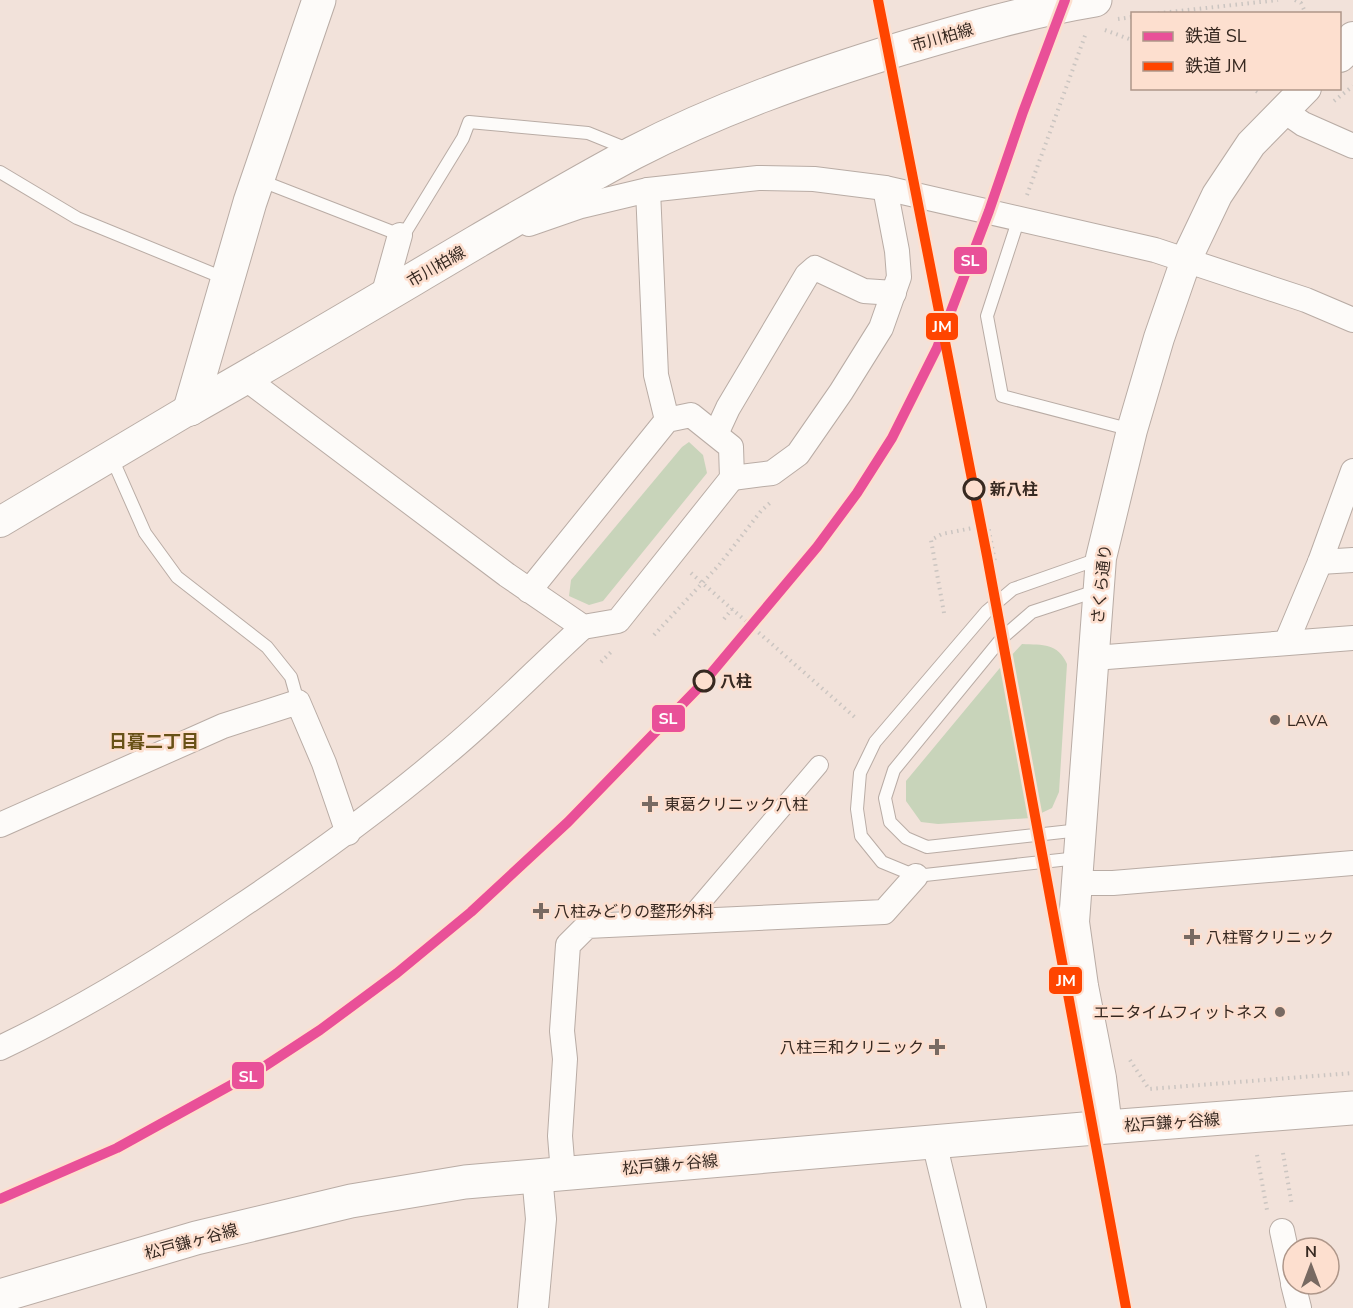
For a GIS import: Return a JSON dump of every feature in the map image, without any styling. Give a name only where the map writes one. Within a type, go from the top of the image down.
[{"type":"main road","points":[[190,410],[257,179],[319,0]]},
{"type":"main road","name":"市川柏線","points":[[190,410],[383,296],[635,152],[776,90],[948,35],[1018,8],[1092,12]]},
{"type":"main road","name":"松戸鎌ヶ谷線","points":[[0,1296],[196,1238],[351,1201],[465,1182],[1353,1108]]},
{"type":"street","points":[[1341,56],[1353,38]]},
{"type":"street","name":"さくら通り","points":[[1107,1127],[1101,1078],[1083,986],[1074,922],[1101,558],[1132,430],[1159,338],[1186,260],[1217,195],[1251,144],[1304,90]]},
{"type":"street","points":[[1283,110],[1304,124],[1353,146]]},
{"type":"street","points":[[477,242],[581,206],[648,190],[758,178],[814,179],[885,188],[1155,250],[1306,300],[1353,320]]},
{"type":"street","points":[[732,478],[772,472],[798,454],[882,328],[899,277],[897,251],[885,188]]},
{"type":"street","points":[[648,190],[657,375],[666,420]]},
{"type":"street","points":[[383,296],[400,235]]},
{"type":"street","points":[[716,434],[728,408],[807,275],[815,268],[864,291],[894,293]]},
{"type":"street","points":[[245,378],[529,591],[583,627]]},
{"type":"street","points":[[0,522],[190,410]]},
{"type":"street","points":[[0,1048],[28,1035],[167,956],[348,833],[444,756],[515,693],[583,627],[618,621],[732,478],[732,447],[691,415],[666,420],[529,591]]},
{"type":"street","points":[[1286,643],[1320,562],[1353,471]]},
{"type":"street","points":[[1320,562],[1353,560]]},
{"type":"street","points":[[1094,658],[1353,638]]},
{"type":"street","points":[[0,825],[223,726],[298,702],[324,764],[348,833]]},
{"type":"street","points":[[687,921],[819,765]]},
{"type":"street","points":[[1078,857],[1113,883],[1353,863]]},
{"type":"street","points":[[533,1308],[541,1219],[560,1136],[566,1059],[562,1031],[568,945],[587,926],[884,912],[916,876]]},
{"type":"street","points":[[934,1142],[974,1308]]},
{"type":"street","points":[[1282,1231],[1283,1236]]},
{"type":"lane","points":[[257,179],[403,236],[463,138],[469,122],[588,133],[635,152]]},
{"type":"lane","points":[[0,172],[77,218],[227,279]]},
{"type":"lane","points":[[1019,218],[987,316],[1002,396],[1132,430]]},
{"type":"lane","points":[[111,456],[145,532],[177,577],[267,647],[291,677],[298,702]]},
{"type":"lane","points":[[1078,857],[916,876],[882,862],[861,836],[857,809],[860,773],[875,742],[987,611],[1013,589],[1101,558]]},
{"type":"lane","points":[[1078,857],[927,847],[906,838],[890,822],[885,798],[894,770],[1002,638],[1032,612],[1099,590]]},
{"type":"path","points":[[1170,12],[1278,0]]},
{"type":"path","points":[[1295,0],[1301,3],[1305,12]]},
{"type":"path","points":[[1019,218],[1092,12]]},
{"type":"path","points":[[654,635],[719,565],[761,511]]},
{"type":"path","points":[[944,613],[931,540],[942,534],[988,525],[995,562]]},
{"type":"path","points":[[692,574],[857,719]]},
{"type":"path","points":[[724,619],[732,609]]},
{"type":"path","points":[[1131,1063],[1149,1089],[1353,1072]]},
{"type":"path","points":[[1257,1155],[1272,1232],[1295,1230],[1283,1153]]},
{"type":"green space","points":[[689,442],[703,455],[707,473],[603,601],[589,605],[569,596],[571,580],[682,447]]},
{"type":"green space","points":[[1022,644],[1049,646],[1059,652],[1067,664],[1059,792],[1052,808],[1031,818],[938,824],[921,822],[906,801],[906,781]]},
{"type":"rail line","name":"JM","points":[[878,0],[987,556],[1126,1308]]},
{"type":"rail line","name":"SL","points":[[0,1199],[117,1148],[262,1068],[320,1030],[397,973],[471,912],[568,822],[703,683],[817,547],[857,493],[892,438],[937,348],[1065,0]]},
{"type":"place","name":"新八柱","points":[[974,489]]},
{"type":"place","name":"八柱","points":[[704,681]]},
{"type":"place","name":"LAVA","points":[[1275,720]]},
{"type":"place","name":"東葛クリニック八柱","points":[[650,804]]},
{"type":"place","name":"八柱みどりの整形外科","points":[[541,911]]},
{"type":"place","name":"八柱腎クリニック","points":[[1192,937]]},
{"type":"place","name":"エニタイムフィットネス","points":[[1280,1012]]},
{"type":"place","name":"八柱三和クリニック","points":[[937,1047]]},
{"type":"district","name":"日暮二丁目","points":[[154,742]]}]
